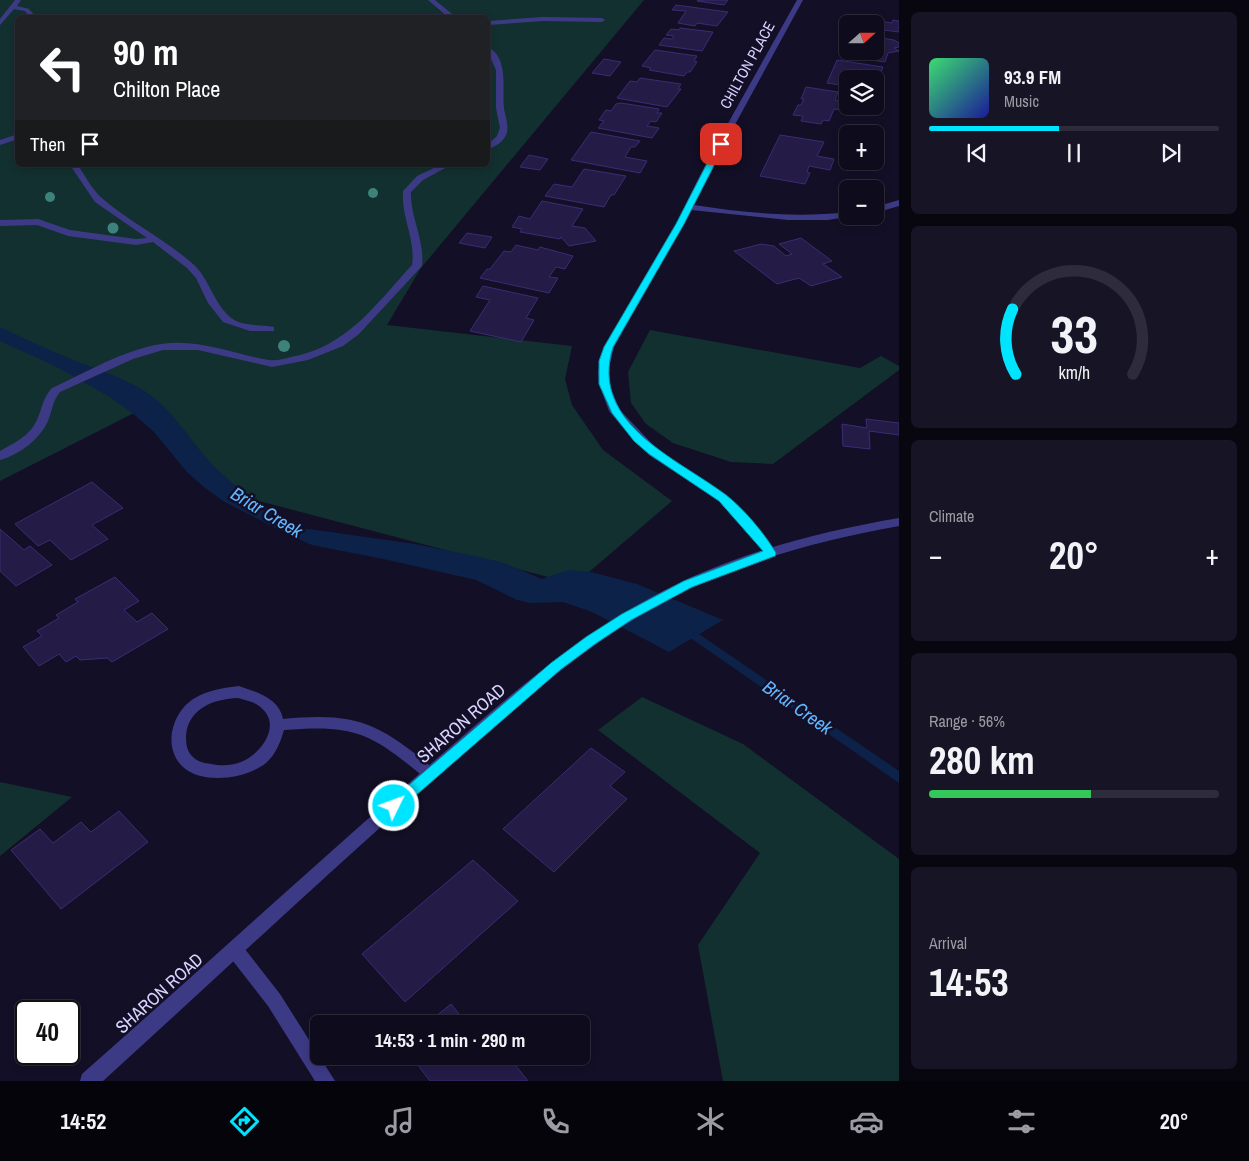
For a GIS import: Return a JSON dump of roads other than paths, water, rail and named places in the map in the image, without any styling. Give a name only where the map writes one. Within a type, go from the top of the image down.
[{"type":"street","points":[[431,0],[450,15]]},
{"type":"street","name":"CHILTON PLACE","points":[[771,553],[723,498],[653,452],[638,438],[615,411],[604,384],[604,361],[608,347],[689,206],[716,152],[800,0]]},
{"type":"street","points":[[0,23],[17,3],[31,15]]},
{"type":"street","points":[[490,23],[543,19],[602,20]]},
{"type":"street","points":[[490,52],[496,60],[501,73],[500,107],[504,127],[500,138],[490,146]]},
{"type":"street","points":[[0,143],[15,137]]},
{"type":"street","points":[[75,167],[98,200],[155,238],[196,272],[214,303],[227,320],[250,328],[270,329]]},
{"type":"street","points":[[0,456],[24,442],[38,429],[52,393],[120,360],[154,349],[188,346],[208,349],[256,362],[279,363],[304,358],[338,344],[363,324],[417,266],[418,256],[408,212],[408,191],[420,178],[442,167]]},
{"type":"street","points":[[884,207],[899,203]]},
{"type":"street","points":[[689,206],[768,217],[809,218],[839,216]]},
{"type":"street","points":[[0,223],[38,222],[68,233],[136,242],[155,238]]},
{"type":"street","name":"SHARON ROAD","points":[[89,1081],[430,774],[556,667],[619,622],[688,584],[771,553],[826,536],[899,522]]},
{"type":"street","points":[[238,692],[254,695],[266,702],[274,712],[277,725],[276,738],[269,751],[249,766],[225,773],[208,771],[194,766],[184,756],[178,744],[178,730],[194,706],[207,698],[223,693],[238,692]]},
{"type":"street","points":[[277,725],[326,723],[362,728],[377,734],[393,744],[430,774]]},
{"type":"street","points":[[235,950],[274,1000],[326,1081]]},
{"type":"water","points":[[0,327],[52,351],[115,376],[148,393],[165,408],[219,471],[241,490],[302,528],[415,544],[475,556],[504,563],[542,579],[568,570],[591,572],[637,584],[723,620],[669,652],[592,612],[563,602],[530,603],[517,600],[476,580],[312,545],[223,501],[186,471],[154,432],[131,412],[108,396],[55,366],[0,341]]},
{"type":"waterway","name":"Briar Creek","points":[[696,636],[899,778]]}]
